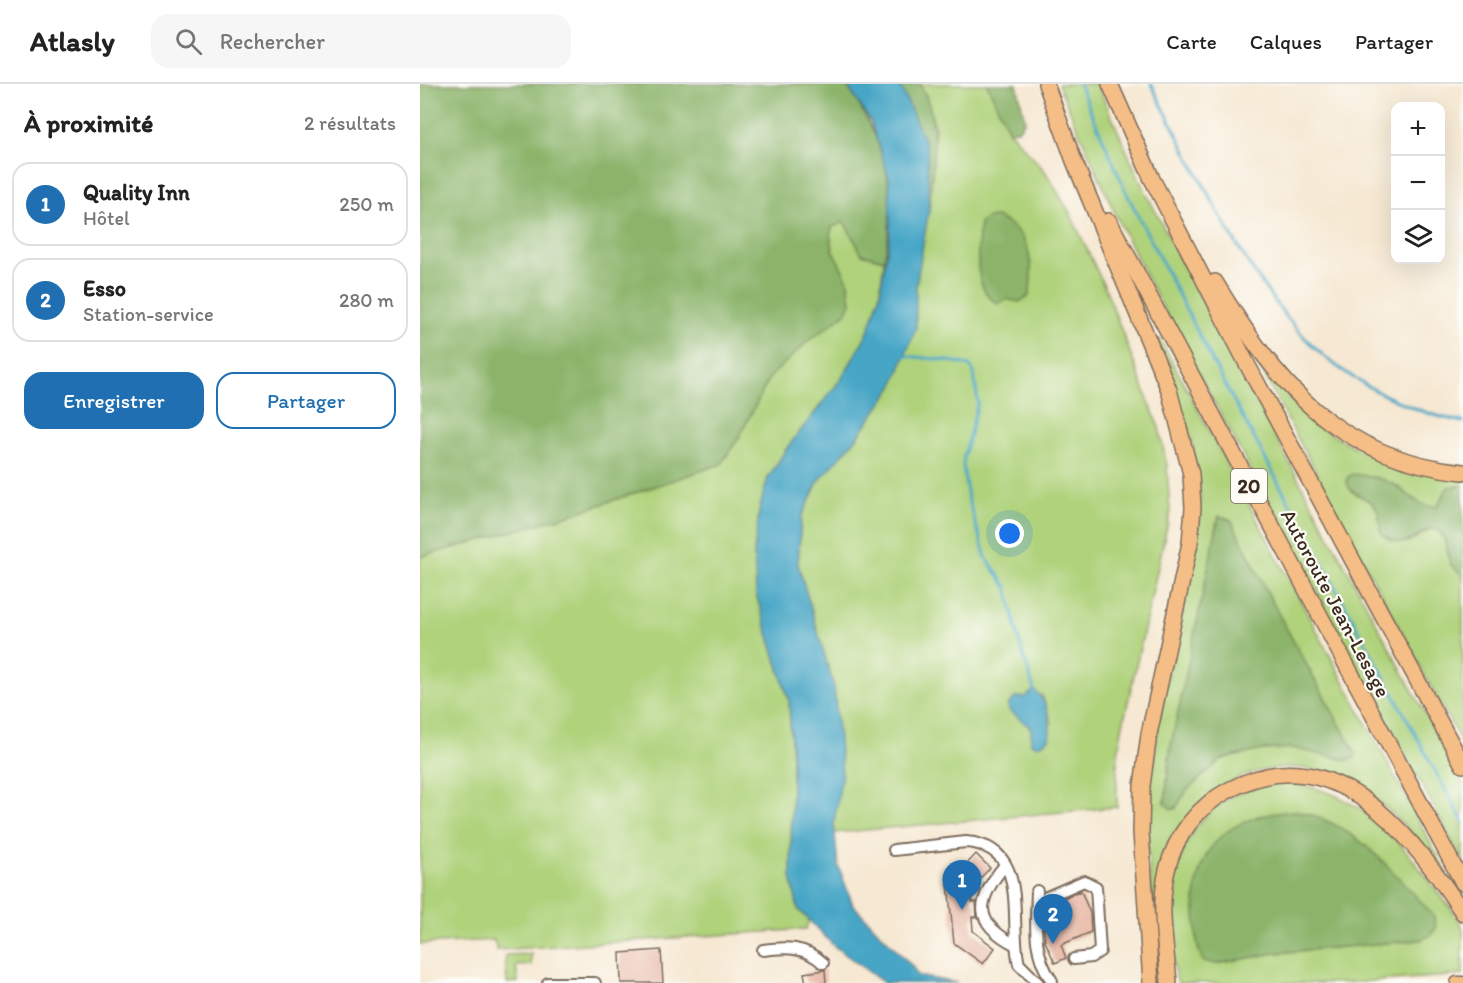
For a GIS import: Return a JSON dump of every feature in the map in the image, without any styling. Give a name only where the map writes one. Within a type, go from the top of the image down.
[{"type":"highway","name":"Autoroute Jean-Lesage","points":[[1047,84],[1097,199],[1463,883]]},
{"type":"highway","points":[[1047,84],[1074,161],[1169,390],[1191,474],[1193,508],[1187,562],[1149,734],[1142,786],[1142,844],[1151,983]]},
{"type":"highway","name":"Autoroute Jean-Lesage","points":[[1110,84],[1152,179],[1248,366],[1463,765]]},
{"type":"highway","points":[[1152,179],[1242,324],[1283,381],[1301,401],[1346,433],[1373,448],[1423,465],[1463,472]]},
{"type":"highway","points":[[1169,983],[1163,898],[1167,868],[1175,847],[1187,826],[1208,804],[1233,787],[1262,776],[1288,773],[1314,776],[1329,780],[1358,795],[1389,819],[1416,848],[1463,913]]},
{"type":"main road","points":[[1456,983],[1463,982]]},
{"type":"lane","points":[[894,850],[978,843],[992,849],[1005,865],[1015,899],[1016,945],[1019,964],[1038,983]]},
{"type":"lane","points":[[1005,865],[987,889],[983,905],[984,918],[997,934],[1016,945]]},
{"type":"lane","points":[[1052,981],[1040,962],[1036,944],[1042,894],[1084,881],[1096,887],[1100,951],[1091,957],[1074,959]]},
{"type":"lane","points":[[763,950],[796,948],[812,953],[823,963]]},
{"type":"lane","points":[[548,983],[595,983]]},
{"type":"green space","points":[[420,84],[846,84],[871,127],[886,168],[890,211],[884,260],[862,254],[844,222],[832,227],[830,234],[833,251],[847,279],[851,302],[846,313],[807,342],[770,377],[739,437],[721,464],[566,516],[420,557]]},
{"type":"green space","points":[[898,84],[920,84],[931,113],[934,145],[929,209],[927,148]]},
{"type":"green space","points":[[920,84],[987,84],[1009,131],[1045,171],[1070,213],[1106,290],[1159,428],[1167,466],[1170,513],[1122,729],[1117,760],[1117,807],[834,833],[810,609],[798,564],[801,518],[818,482],[855,440],[893,387],[915,328],[916,286],[929,209],[935,127]],"holes":[[[1042,695],[1052,723],[1031,729],[1021,718]]]},
{"type":"green space","points":[[987,84],[1017,84],[1025,121],[1018,130],[1009,131]]},
{"type":"green space","points":[[1058,84],[1097,84],[1141,183],[1186,271],[1463,784],[1463,861],[1148,280],[1118,220]]},
{"type":"green space","points":[[996,217],[1016,230],[1028,249],[1031,272],[1029,296],[1019,302],[1006,299],[998,304],[989,297],[980,279],[978,256],[980,223],[987,218]]},
{"type":"green space","points":[[844,222],[862,254],[884,260],[879,298],[869,330],[842,378],[787,448],[768,478],[756,594],[789,701],[792,762],[791,877],[798,909],[809,920],[806,929],[497,950],[494,940],[420,944],[420,557],[566,516],[721,464],[739,437],[770,377],[807,342],[846,313],[851,302],[847,279],[833,251],[830,234],[832,227]]},
{"type":"green space","points":[[1160,339],[1445,870],[1442,872],[1427,851],[1392,813],[1373,797],[1352,784],[1329,774],[1304,768],[1269,769],[1242,776],[1220,790],[1188,818],[1177,831],[1162,981],[1158,981],[1147,840],[1148,791],[1159,719],[1198,534],[1200,499],[1192,441],[1156,341]],"holes":[[[1225,517],[1231,520],[1279,615],[1356,754],[1346,760],[1292,748],[1262,750],[1222,759],[1187,790],[1175,809],[1171,809],[1165,802],[1170,750],[1216,538],[1216,523]]]},
{"type":"green space","points":[[1257,353],[1293,402],[1329,433],[1350,445],[1393,462],[1463,478],[1463,486],[1455,486],[1437,507],[1420,503],[1388,482],[1363,475],[1351,491],[1370,501],[1378,510],[1380,530],[1390,540],[1401,543],[1411,541],[1430,529],[1438,530],[1445,542],[1449,557],[1463,576],[1463,746],[1253,355]]},
{"type":"green space","points":[[1352,474],[1385,480],[1419,503],[1431,506],[1437,506],[1448,487],[1463,486],[1463,576],[1450,564],[1445,539],[1438,530],[1430,529],[1404,542],[1394,541],[1383,535],[1376,508],[1349,487],[1347,478]]},
{"type":"green space","points":[[1219,516],[1231,520],[1279,615],[1356,754],[1354,759],[1346,760],[1292,748],[1262,750],[1222,759],[1187,790],[1175,809],[1171,809],[1165,803],[1170,750]]},
{"type":"green space","points":[[1290,783],[1315,788],[1337,796],[1357,807],[1392,835],[1458,919],[1463,929],[1463,975],[1345,983],[1178,983],[1172,949],[1172,899],[1185,847],[1197,826],[1214,809],[1234,796],[1260,787]],"holes":[[[1296,811],[1413,895],[1434,916],[1420,940],[1275,953],[1216,964],[1198,949],[1195,902],[1199,874],[1210,849],[1257,816]]]},
{"type":"green space","points":[[1296,811],[1338,826],[1373,852],[1434,916],[1436,928],[1430,936],[1420,940],[1275,953],[1216,964],[1203,961],[1196,936],[1196,887],[1201,867],[1209,850],[1236,826],[1253,818]]},
{"type":"green space","points":[[531,954],[531,965],[516,966],[518,982],[507,983],[505,955]]},
{"type":"water","points":[[846,84],[898,84],[901,87],[927,148],[929,209],[916,286],[916,328],[893,387],[855,440],[818,482],[801,518],[798,564],[834,687],[842,773],[834,824],[838,865],[853,905],[912,966],[918,976],[958,983],[884,983],[834,946],[798,909],[791,877],[792,762],[789,701],[756,594],[754,551],[760,506],[768,478],[787,448],[842,378],[869,330],[879,298],[890,233],[889,178],[871,122]]},
{"type":"water","points":[[1034,690],[1046,706],[1050,726],[1049,739],[1038,746],[1031,743],[1031,728],[1009,710],[1008,705],[1016,697],[1025,697]]},
{"type":"building","points":[[976,854],[990,868],[971,888],[972,902],[976,902],[977,917],[972,917],[973,931],[995,948],[983,964],[954,943],[948,884]]},
{"type":"building","points":[[1081,891],[1090,913],[1091,932],[1061,945],[1066,958],[1055,963],[1045,941],[1044,928],[1064,919],[1056,901]]},
{"type":"building","points":[[661,950],[663,983],[621,983],[620,953]]},
{"type":"building","points":[[825,970],[826,983],[806,983],[804,973]]},
{"type":"waterway","points":[[1079,84],[1127,194],[1216,368],[1463,822]]},
{"type":"waterway","points":[[1151,84],[1224,222],[1245,257],[1290,321],[1329,360],[1364,384],[1403,404],[1463,422]]},
{"type":"waterway","points":[[901,355],[961,363],[970,366],[974,373],[978,403],[963,467],[968,499],[986,558],[1007,587],[1019,641],[1034,690]]},
{"type":"place","name":"Quality Inn","points":[[962,910]]},
{"type":"place","name":"Esso","points":[[1053,944]]}]
